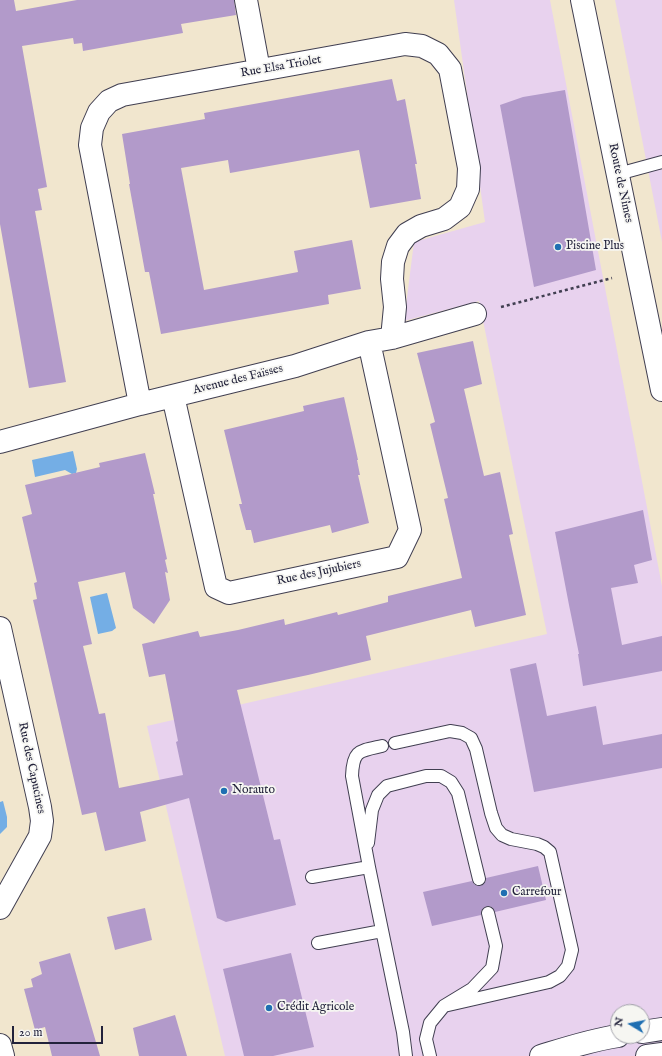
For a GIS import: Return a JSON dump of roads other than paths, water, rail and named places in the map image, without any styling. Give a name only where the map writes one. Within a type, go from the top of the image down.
[{"type":"street","points":[[246,0],[259,70]]},
{"type":"street","name":"Route de Nîmes","points":[[582,0],[662,390]]},
{"type":"street","name":"Rue Elsa Triolet","points":[[140,404],[90,145],[92,128],[99,112],[109,101],[122,95],[405,44],[422,46],[438,54],[450,68],[469,168],[468,188],[460,207],[444,220],[421,226],[407,234],[398,246],[392,268],[395,307],[392,338]]},
{"type":"street","name":"Avenue des Faïsses","points":[[0,442],[140,404],[295,366],[368,342],[392,338],[475,314]]},
{"type":"street","name":"Rue des Jujubiers","points":[[173,396],[216,587],[229,593],[397,557],[410,530],[368,342]]},
{"type":"street","name":"Rue des Capucines","points":[[0,908],[40,836],[42,821],[1,639]]},
{"type":"street","points":[[650,1031],[662,1029]]},
{"type":"street","points":[[541,1056],[573,1045],[610,1037]]},
{"type":"street","points":[[0,1045],[3,1056]]},
{"type":"street","points":[[647,1056],[662,1054]]},
{"type":"lane","points":[[618,174],[662,162]]},
{"type":"lane","points":[[395,743],[450,731],[462,733],[471,738],[476,749],[496,828],[502,835],[511,839],[544,846],[550,852],[572,950],[568,966],[560,976],[548,982],[444,1006]]},
{"type":"lane","points":[[382,746],[363,750],[356,756],[353,764],[352,776],[403,1032],[406,1056]]},
{"type":"lane","points":[[368,861],[372,810],[378,795],[387,786],[426,776],[441,776],[451,782],[458,793],[479,879]]},
{"type":"lane","points":[[312,877],[368,861]]},
{"type":"lane","points":[[430,1056],[426,1039],[430,1023],[444,1006],[472,990],[492,968],[496,946],[488,913]]},
{"type":"lane","points":[[318,943],[382,931]]},
{"type":"water","points":[[73,451],[77,469],[76,473],[72,474],[65,470],[35,477],[32,460]]},
{"type":"water","points":[[107,593],[116,628],[112,631],[98,634],[90,597]]},
{"type":"water","points":[[3,801],[7,817],[7,827],[0,834],[0,802]]},
{"type":"place","name":"Piscine Plus","points":[[558,247]]},
{"type":"place","name":"Norauto","points":[[224,791]]},
{"type":"place","name":"Carrefour","points":[[504,893]]},
{"type":"place","name":"Crédit Agricole","points":[[269,1008]]}]
